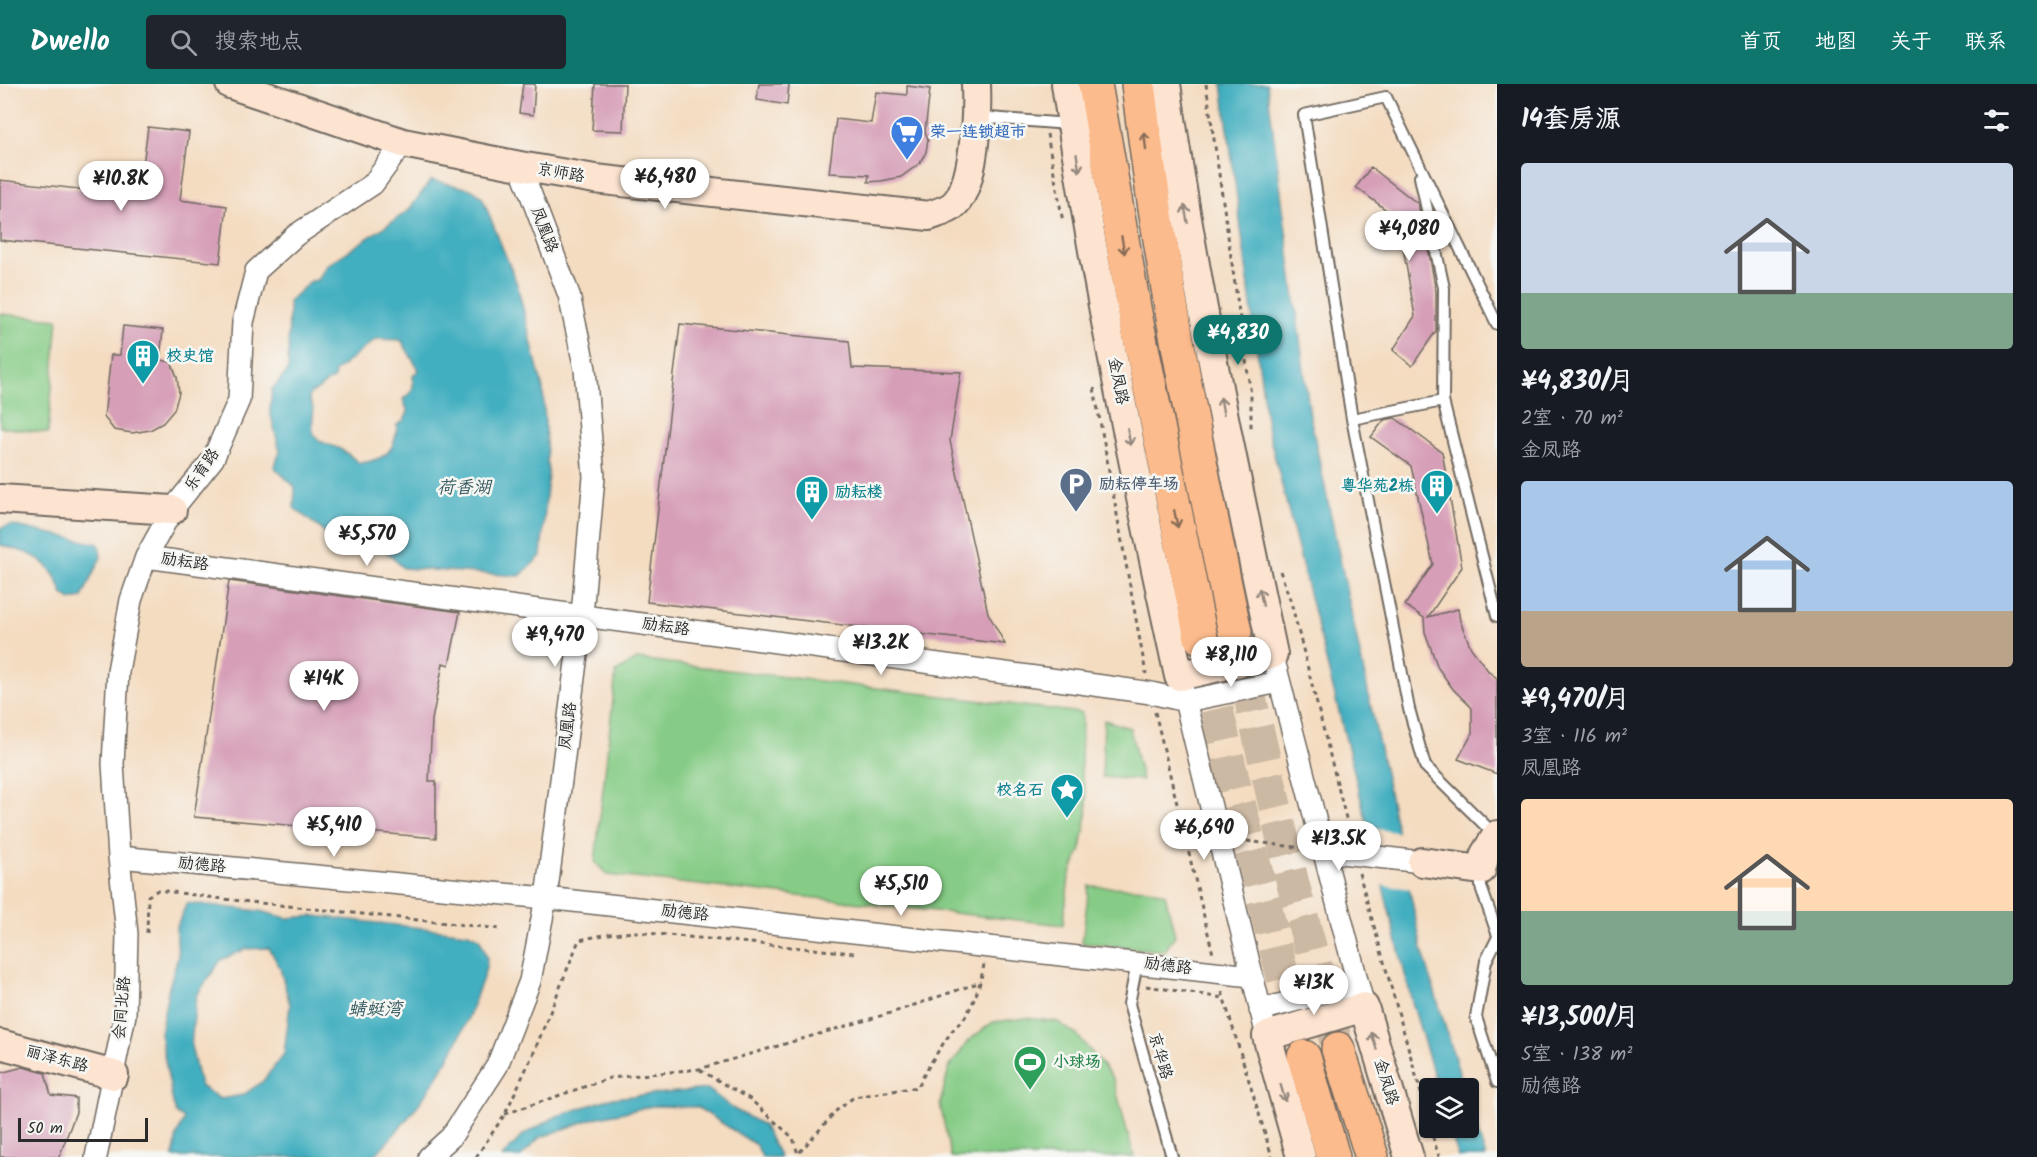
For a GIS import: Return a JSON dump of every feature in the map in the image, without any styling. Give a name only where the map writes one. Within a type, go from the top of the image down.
[{"type":"highway","name":"金凤路","points":[[1095,84],[1135,313],[1201,638]]},
{"type":"highway","points":[[1138,84],[1149,179],[1172,309],[1202,473],[1235,632]]},
{"type":"highway","points":[[1338,1049],[1372,1157]]},
{"type":"highway","points":[[1304,1057],[1333,1157]]},
{"type":"street","name":"京师路","points":[[230,84],[403,142],[520,166],[595,179],[929,216],[953,206],[967,186],[977,117],[976,84]]},
{"type":"street","name":"金凤路","points":[[1066,84],[1059,129],[1097,279],[1152,554],[1182,688]]},
{"type":"street","points":[[1166,84],[1179,172],[1227,437],[1273,654],[1361,996],[1263,1023]]},
{"type":"street","name":"乐育路","points":[[119,857],[113,764],[118,671],[131,600],[146,557],[172,510],[213,459],[239,400],[243,322],[256,271],[296,234],[373,184],[403,142]]},
{"type":"street","name":"凤凰路","points":[[429,1157],[451,1137],[497,1066],[530,981],[540,897],[582,615],[594,477],[585,369],[569,295],[520,166]]},
{"type":"street","points":[[0,500],[172,510]]},
{"type":"street","name":"励耘路","points":[[146,557],[1150,693],[1182,688]]},
{"type":"street","points":[[1182,688],[1273,654]]},
{"type":"street","points":[[1182,688],[1279,682]]},
{"type":"street","points":[[1182,688],[1251,976],[1301,1157]]},
{"type":"street","points":[[1323,851],[1481,870],[1485,854],[1497,836]]},
{"type":"street","name":"励德路","points":[[119,857],[540,897],[1251,976]]},
{"type":"street","name":"会同北路","points":[[96,1157],[125,1015],[127,934],[119,857]]},
{"type":"street","name":"金凤路","points":[[1361,996],[1409,1157]]},
{"type":"street","name":"丽泽东路","points":[[0,1044],[114,1075]]},
{"type":"lane","points":[[1497,324],[1386,97],[1304,115],[1352,419],[1409,710],[1425,766],[1497,836]]},
{"type":"lane","points":[[977,117],[1059,129]]},
{"type":"lane","points":[[1417,159],[1444,288],[1443,401],[1497,616]]},
{"type":"lane","points":[[1352,419],[1443,401]]},
{"type":"lane","points":[[1481,870],[1481,887],[1497,933]]},
{"type":"lane","points":[[1497,939],[1486,961],[1476,1017],[1497,1082]]},
{"type":"lane","name":"京华路","points":[[1137,963],[1129,1004],[1173,1157]]},
{"type":"path","points":[[1206,84],[1251,395],[1251,436]]},
{"type":"path","points":[[1059,129],[1064,226]]},
{"type":"path","points":[[1092,378],[1150,693],[1223,998],[1272,1157]]},
{"type":"path","points":[[1280,570],[1291,602],[1419,1086]]},
{"type":"path","points":[[1184,830],[1218,838],[1323,851]]},
{"type":"path","points":[[147,944],[148,896],[158,890],[223,899],[502,928]]},
{"type":"path","points":[[476,1157],[505,1114],[534,1052],[579,940],[636,932],[856,953]]},
{"type":"path","points":[[505,1114],[610,1078],[699,1069],[894,1012],[981,982],[963,1019],[954,1028],[918,1087],[854,1097],[837,1110],[798,1156]]},
{"type":"path","points":[[1133,984],[1223,998]]},
{"type":"path","points":[[699,1069],[750,1099],[793,1138],[798,1156]]},
{"type":"path","points":[[1433,1138],[1439,1157]]},
{"type":"green space","points":[[0,314],[58,319],[48,433],[0,427]]},
{"type":"green space","points":[[637,659],[1082,713],[1081,772],[1087,798],[1087,814],[1081,849],[1069,877],[1063,925],[607,875],[595,862],[616,672]]},
{"type":"green space","points":[[1104,720],[1130,728],[1142,780],[1102,777]]},
{"type":"green space","points":[[1089,886],[1149,889],[1165,894],[1175,935],[1165,951],[1082,943]]},
{"type":"green space","name":"小球场","points":[[1026,1018],[1058,1022],[1078,1036],[1113,1078],[1134,1157],[951,1157],[940,1104],[949,1068],[968,1041],[993,1022]]},
{"type":"water","points":[[1222,84],[1267,84],[1310,416],[1422,949],[1461,1078],[1435,1078],[1412,1002],[1267,426]]},
{"type":"water","name":"荷香湖","points":[[431,180],[471,189],[482,197],[517,284],[543,389],[548,474],[541,556],[520,576],[403,568],[381,546],[327,534],[294,508],[295,487],[274,467],[280,452],[270,411],[272,389],[288,371],[289,301],[311,281],[318,280],[326,266],[408,211]],"holes":[[[376,339],[401,340],[419,370],[413,375],[411,392],[403,399],[408,412],[404,420],[397,425],[394,441],[388,453],[369,462],[360,463],[340,449],[321,441],[315,435],[312,427],[313,408],[309,399],[310,393],[334,379],[335,372]]]},
{"type":"water","points":[[11,525],[99,544],[101,557],[82,598],[71,600],[63,595],[53,573],[40,560],[32,555],[0,545],[0,528]]},
{"type":"water","name":"蜻蜓湾","points":[[187,903],[260,911],[287,918],[315,916],[468,933],[479,938],[487,964],[470,1014],[449,1058],[423,1099],[376,1154],[371,1157],[173,1157],[177,1135],[184,1119],[176,1113],[173,1103],[160,1033],[178,956],[176,928]],"holes":[[[269,948],[280,968],[290,1005],[284,1054],[263,1081],[243,1095],[220,1099],[200,1086],[191,1046],[196,996],[221,960],[246,949]]]},
{"type":"water","points":[[708,1089],[732,1108],[763,1125],[780,1157],[762,1157],[756,1145],[697,1107],[653,1106],[595,1118],[539,1138],[521,1157],[502,1157],[523,1135],[557,1116],[611,1098]]},
{"type":"water","points":[[1479,1136],[1486,1157],[1458,1157],[1453,1138],[1479,1138]]},
{"type":"pier","points":[[1365,827],[1401,833],[1413,889],[1380,885]]},
{"type":"building","points":[[523,84],[535,84],[533,115],[519,113]]},
{"type":"building","points":[[595,84],[625,84],[623,131],[592,130]]},
{"type":"building","points":[[759,84],[789,84],[787,105],[757,100]]},
{"type":"building","points":[[907,86],[930,89],[925,132],[928,139],[926,152],[920,163],[901,177],[881,181],[868,182],[869,175],[829,173],[836,119],[871,123],[876,92],[907,95]]},
{"type":"building","points":[[148,127],[189,132],[180,200],[227,206],[220,263],[0,240],[0,180],[139,196]]},
{"type":"building","points":[[1371,167],[1418,204],[1430,258],[1436,292],[1436,331],[1412,366],[1393,350],[1415,316],[1398,219],[1356,187]]},
{"type":"building","name":"励耘楼","points":[[680,324],[849,341],[852,368],[961,372],[950,441],[988,613],[1005,644],[647,602]]},
{"type":"building","name":"校史馆","points":[[123,326],[163,330],[160,360],[171,362],[177,377],[179,393],[174,410],[163,423],[150,430],[132,433],[114,430],[104,417],[111,355],[120,355]]},
{"type":"building","points":[[1395,418],[1442,452],[1462,567],[1428,617],[1458,609],[1460,621],[1471,648],[1489,672],[1497,678],[1497,774],[1458,759],[1472,734],[1472,708],[1453,689],[1438,668],[1425,632],[1424,618],[1405,605],[1433,564],[1411,466],[1371,437],[1384,420]]},
{"type":"building","points":[[229,581],[460,612],[449,665],[443,663],[432,720],[429,781],[436,781],[436,838],[194,817]]},
{"type":"building","points":[[23,1067],[45,1073],[51,1095],[76,1098],[76,1112],[59,1157],[0,1157],[0,1073]]},
{"type":"tunnel","points":[[1235,632],[1293,884],[1338,1049]]},
{"type":"tunnel","points":[[1206,661],[1230,767],[1298,1036]]},
{"type":"place","name":"荣一连锁超市","points":[[907,161]]},
{"type":"place","name":"校史馆","points":[[143,385]]},
{"type":"place","name":"励耘停车场","points":[[1076,513]]},
{"type":"place","name":"粤华苑2栋","points":[[1437,515]]},
{"type":"place","name":"励耘楼","points":[[812,521]]},
{"type":"place","name":"校名石","points":[[1067,819]]},
{"type":"place","name":"小球场","points":[[1030,1091]]}]
